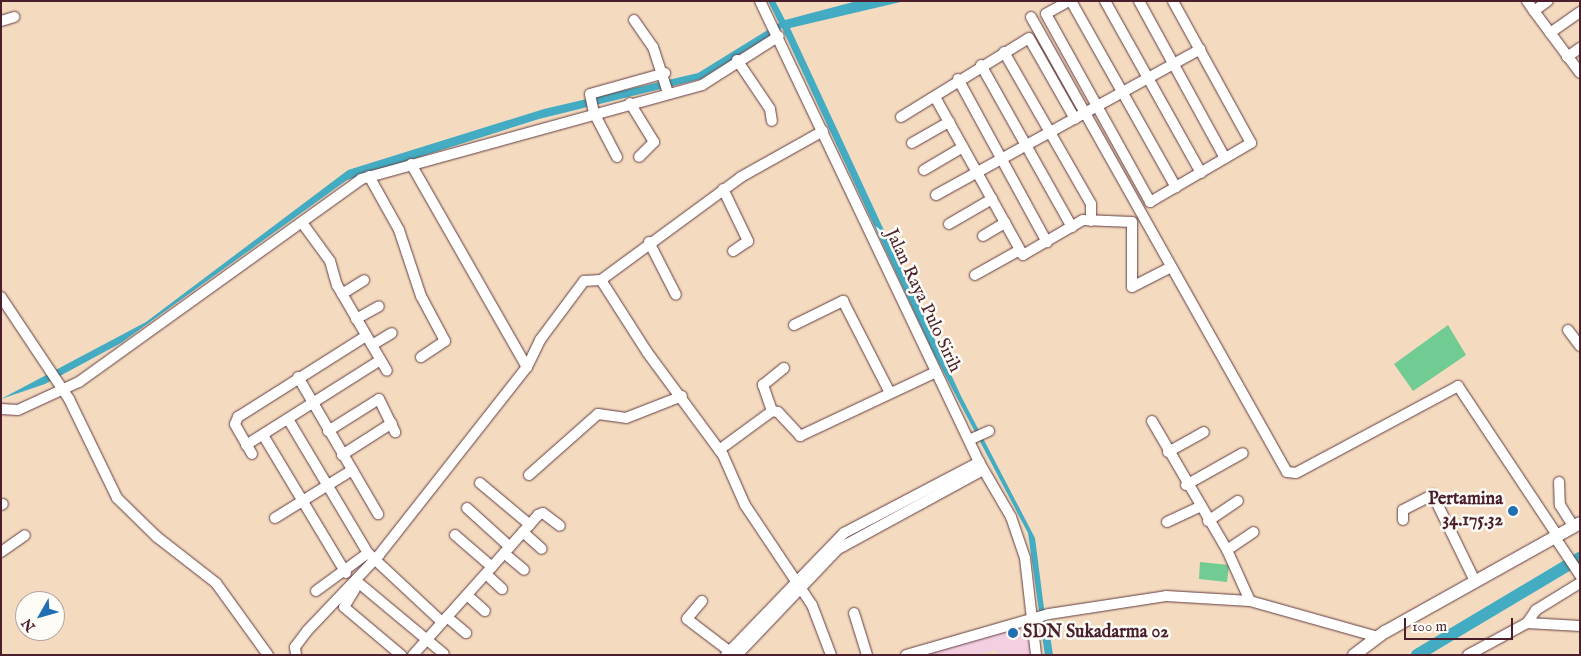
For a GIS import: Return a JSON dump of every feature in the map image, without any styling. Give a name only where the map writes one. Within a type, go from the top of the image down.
[{"type":"main road","points":[[1354,655],[1378,637],[1576,525]]},
{"type":"street","name":"Jalan Raya Pulo Sirih","points":[[760,1],[776,30],[936,372],[978,436],[981,466],[1021,544],[1040,617],[1036,655]]},
{"type":"street","points":[[1173,1],[1251,143],[1201,172],[1176,187],[1150,202],[1046,14],[1070,1],[1176,187]]},
{"type":"street","points":[[1105,1],[1201,172]]},
{"type":"street","points":[[1139,1],[1225,158]]},
{"type":"street","points":[[1526,1],[1580,73]]},
{"type":"street","points":[[1534,11],[1548,1]]},
{"type":"street","points":[[1550,33],[1580,12]]},
{"type":"street","points":[[1,21],[14,17]]},
{"type":"street","points":[[1031,17],[1287,472],[1296,473],[1458,386],[1579,573]]},
{"type":"street","points":[[634,20],[666,74],[668,91]]},
{"type":"street","points":[[1,409],[18,410],[62,388],[303,224],[342,192],[369,176],[593,111],[630,103],[711,80],[776,30]]},
{"type":"street","points":[[901,117],[935,97],[981,65],[1029,38],[1074,120]]},
{"type":"street","points":[[1568,56],[1580,48]]},
{"type":"street","points":[[936,195],[1200,50]]},
{"type":"street","points":[[1004,52],[1091,204],[1091,221]]},
{"type":"street","points":[[737,60],[770,109],[772,121]]},
{"type":"street","points":[[981,65],[1072,227]]},
{"type":"street","points":[[617,157],[593,111],[590,96],[606,87],[666,74]]},
{"type":"street","points":[[958,80],[1047,242]]},
{"type":"street","points":[[935,97],[1024,255],[1072,227],[1091,221],[1132,222],[1132,287],[1172,266]]},
{"type":"street","points":[[630,103],[654,142],[639,157]]},
{"type":"street","points":[[912,143],[949,122]]},
{"type":"street","points":[[296,655],[295,647],[307,631],[374,558],[527,367],[540,340],[584,281],[601,280],[649,242],[723,189],[823,131]]},
{"type":"street","points":[[924,170],[963,147]]},
{"type":"street","points":[[410,164],[527,367]]},
{"type":"street","points":[[369,176],[399,230],[421,296],[445,341],[421,357]]},
{"type":"street","points":[[723,189],[748,241],[732,251]]},
{"type":"street","points":[[949,224],[992,199]]},
{"type":"street","points":[[303,224],[330,261],[342,294],[379,361],[387,371]]},
{"type":"street","points":[[983,236],[1006,224]]},
{"type":"street","points":[[649,242],[676,296]]},
{"type":"street","points":[[975,275],[1020,250]]},
{"type":"street","points":[[342,294],[364,280]]},
{"type":"street","points":[[601,280],[719,450],[745,505],[820,620],[831,655]]},
{"type":"street","points":[[1,297],[62,388],[117,498],[157,537],[216,583],[268,655]]},
{"type":"street","points":[[794,325],[844,301],[889,391]]},
{"type":"street","points":[[356,318],[379,306]]},
{"type":"street","points":[[1568,330],[1580,346]]},
{"type":"street","points":[[379,361],[263,434],[249,449],[235,420],[298,377],[369,341],[392,333]]},
{"type":"street","points":[[772,412],[763,384],[784,368]]},
{"type":"street","points":[[719,450],[772,412],[778,412],[800,436],[889,391],[936,372]]},
{"type":"street","points":[[298,377],[378,514]]},
{"type":"street","points":[[529,475],[598,414],[626,418],[682,396]]},
{"type":"street","points":[[328,431],[379,399],[394,428],[342,455]]},
{"type":"street","points":[[288,419],[327,486],[374,558],[445,620],[466,633]]},
{"type":"street","points":[[1152,421],[1186,485],[1227,550],[1250,601]]},
{"type":"street","points":[[1168,452],[1204,432]]},
{"type":"street","points":[[263,434],[346,573]]},
{"type":"street","points":[[1186,485],[1243,452]]},
{"type":"street","points":[[702,601],[687,620],[730,654],[795,580],[846,538],[902,506],[914,495],[981,466]]},
{"type":"street","points":[[902,506],[924,501],[981,466]]},
{"type":"street","points":[[275,518],[352,470]]},
{"type":"street","points":[[1559,482],[1560,505],[1576,525]]},
{"type":"street","points":[[480,483],[527,529],[542,549]]},
{"type":"street","points":[[914,495],[924,501]]},
{"type":"street","points":[[1403,520],[1403,510],[1433,495],[1475,581]]},
{"type":"street","points":[[1208,521],[1238,501]]},
{"type":"street","points":[[1167,522],[1199,507]]},
{"type":"street","points":[[467,508],[524,570]]},
{"type":"street","points":[[413,655],[507,550],[543,513],[560,526]]},
{"type":"street","points":[[1227,550],[1254,532]]},
{"type":"street","points":[[1,552],[25,535]]},
{"type":"street","points":[[455,535],[489,571],[502,589]]},
{"type":"street","points":[[316,591],[374,558]]},
{"type":"street","points":[[374,558],[360,584],[344,607],[401,655]]},
{"type":"street","points":[[1468,655],[1527,623],[1536,610],[1580,583]]},
{"type":"street","points":[[360,584],[444,654]]},
{"type":"street","points":[[467,595],[485,611]]},
{"type":"street","points":[[906,655],[1040,617],[1166,596],[1250,601],[1378,637]]},
{"type":"street","points":[[854,613],[867,655]]},
{"type":"street","points":[[1527,623],[1580,626]]},
{"type":"shaded area","name":"SDN Sukadarma 02","points":[[1026,625],[1031,655],[998,655],[996,650],[978,655],[919,655]]},
{"type":"green space","points":[[1448,325],[1466,355],[1413,391],[1394,364]]},
{"type":"green space","points":[[1200,562],[1229,565],[1227,582],[1199,579]]},
{"type":"water","points":[[768,1],[775,1],[785,20],[857,1],[905,1],[790,28],[961,396],[1035,538],[1046,624],[1041,625],[1028,533],[933,352],[782,28],[701,79],[539,119],[347,180],[121,343],[45,384],[1,399],[146,322],[348,170],[544,109],[698,73],[779,23]]},
{"type":"waterway","points":[[1417,655],[1580,558]]},
{"type":"waterway","points":[[1043,615],[1049,655]]},
{"type":"place","name":"Pertamina 34.175.32","points":[[1513,511]]},
{"type":"place","name":"SDN Sukadarma 02","points":[[1013,633]]}]
